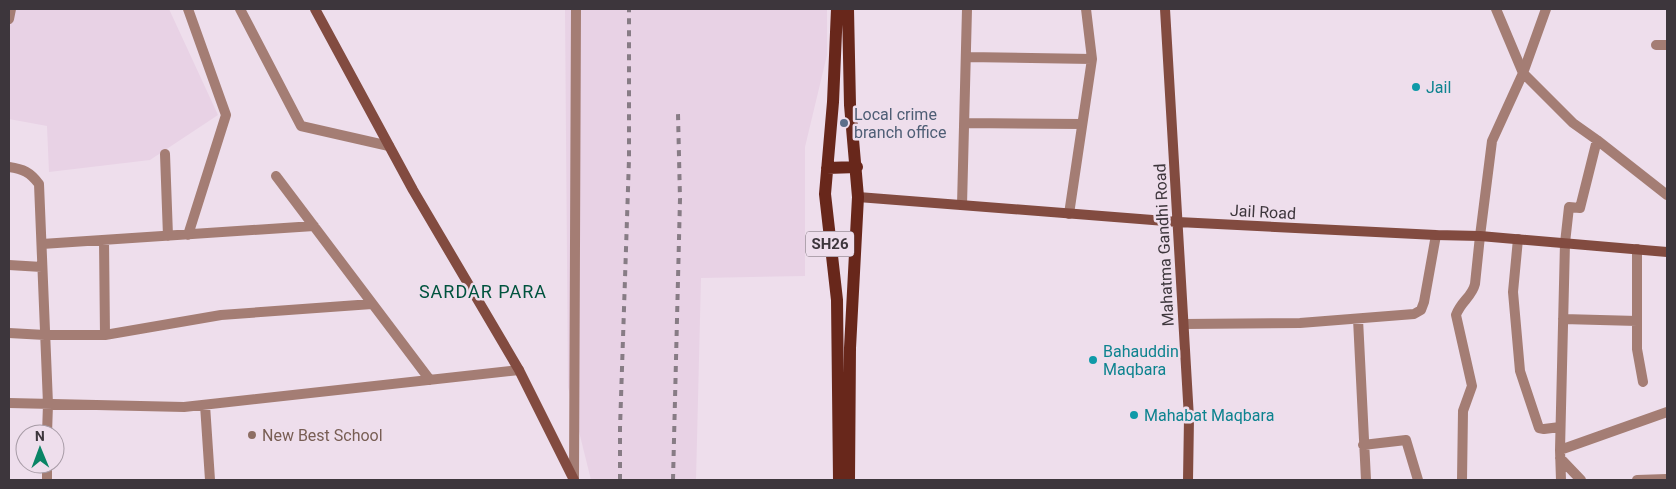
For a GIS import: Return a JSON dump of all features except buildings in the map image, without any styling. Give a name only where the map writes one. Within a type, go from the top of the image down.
[{"type":"main road","name":"SH26","points":[[837,9],[833,102],[825,194],[837,300],[839,480]]},
{"type":"main road","name":"SH26","points":[[848,9],[850,105],[857,167],[858,197],[850,348],[849,480]]},
{"type":"main road","points":[[827,168],[857,167]]},
{"type":"main road","points":[[831,247],[854,247]]},
{"type":"street","points":[[9,20],[11,9]]},
{"type":"street","points":[[188,9],[226,115],[188,234]]},
{"type":"street","points":[[240,9],[301,126],[389,146]]},
{"type":"street","points":[[315,9],[413,190],[519,370],[574,480]]},
{"type":"street","points":[[574,480],[576,9]]},
{"type":"street","points":[[962,205],[967,9]]},
{"type":"street","points":[[1069,214],[1092,59],[1086,9]]},
{"type":"street","name":"Mahatma Gandhi Road","points":[[1165,9],[1189,418],[1188,480]]},
{"type":"street","points":[[1496,9],[1523,73],[1573,123],[1667,195]]},
{"type":"street","points":[[1462,480],[1463,411],[1472,386],[1456,315],[1460,306],[1474,290],[1492,141],[1523,73],[1546,9]]},
{"type":"street","points":[[1656,44],[1667,44]]},
{"type":"street","points":[[966,57],[1092,59]]},
{"type":"street","points":[[964,123],[1082,124]]},
{"type":"street","points":[[1561,480],[1560,428],[1564,243],[1569,207],[1580,208],[1597,140]]},
{"type":"street","points":[[165,154],[168,236]]},
{"type":"street","points":[[9,167],[25,170],[39,184],[47,424]]},
{"type":"street","points":[[276,176],[430,380]]},
{"type":"street","name":"Jail Road","points":[[858,197],[1178,222],[1480,236],[1667,252]]},
{"type":"street","points":[[42,244],[314,226]]},
{"type":"street","points":[[1184,324],[1300,323],[1414,314],[1421,310],[1424,302],[1436,235]]},
{"type":"street","points":[[1518,239],[1513,292],[1520,371],[1539,428],[1560,428]]},
{"type":"street","points":[[104,240],[106,335]]},
{"type":"street","points":[[1637,250],[1637,349],[1643,382]]},
{"type":"street","points":[[9,265],[42,267]]},
{"type":"street","points":[[9,333],[106,335],[221,316],[372,304]]},
{"type":"street","points":[[1358,319],[1366,480]]},
{"type":"street","points":[[1563,320],[1637,321]]},
{"type":"street","points":[[9,402],[184,407],[519,370]]},
{"type":"street","points":[[206,405],[210,480]]},
{"type":"street","points":[[1560,454],[1667,412]]},
{"type":"street","points":[[1363,445],[1406,440],[1418,480]]},
{"type":"street","points":[[1560,454],[1581,480]]},
{"type":"street","points":[[1637,480],[1667,479]]},
{"type":"shaded area","points":[[10,9],[169,9],[218,115],[150,160],[49,172],[47,126],[9,119]]},
{"type":"shaded area","points":[[565,9],[827,9],[827,55],[805,147],[805,276],[701,278],[696,480],[591,480],[568,387]]},
{"type":"railway","points":[[620,480],[629,159],[629,9]]},
{"type":"railway","points":[[673,480],[680,199],[678,114]]},
{"type":"place","name":"Jail","points":[[1416,87]]},
{"type":"place","name":"Local crime branch office","points":[[844,123]]},
{"type":"place","name":"Bahauddin Maqbara","points":[[1093,360]]},
{"type":"place","name":"Mahabat Maqbara","points":[[1134,415]]},
{"type":"place","name":"New Best School","points":[[252,435]]},
{"type":"district","name":"SARDAR PARA","points":[[483,291]]}]
